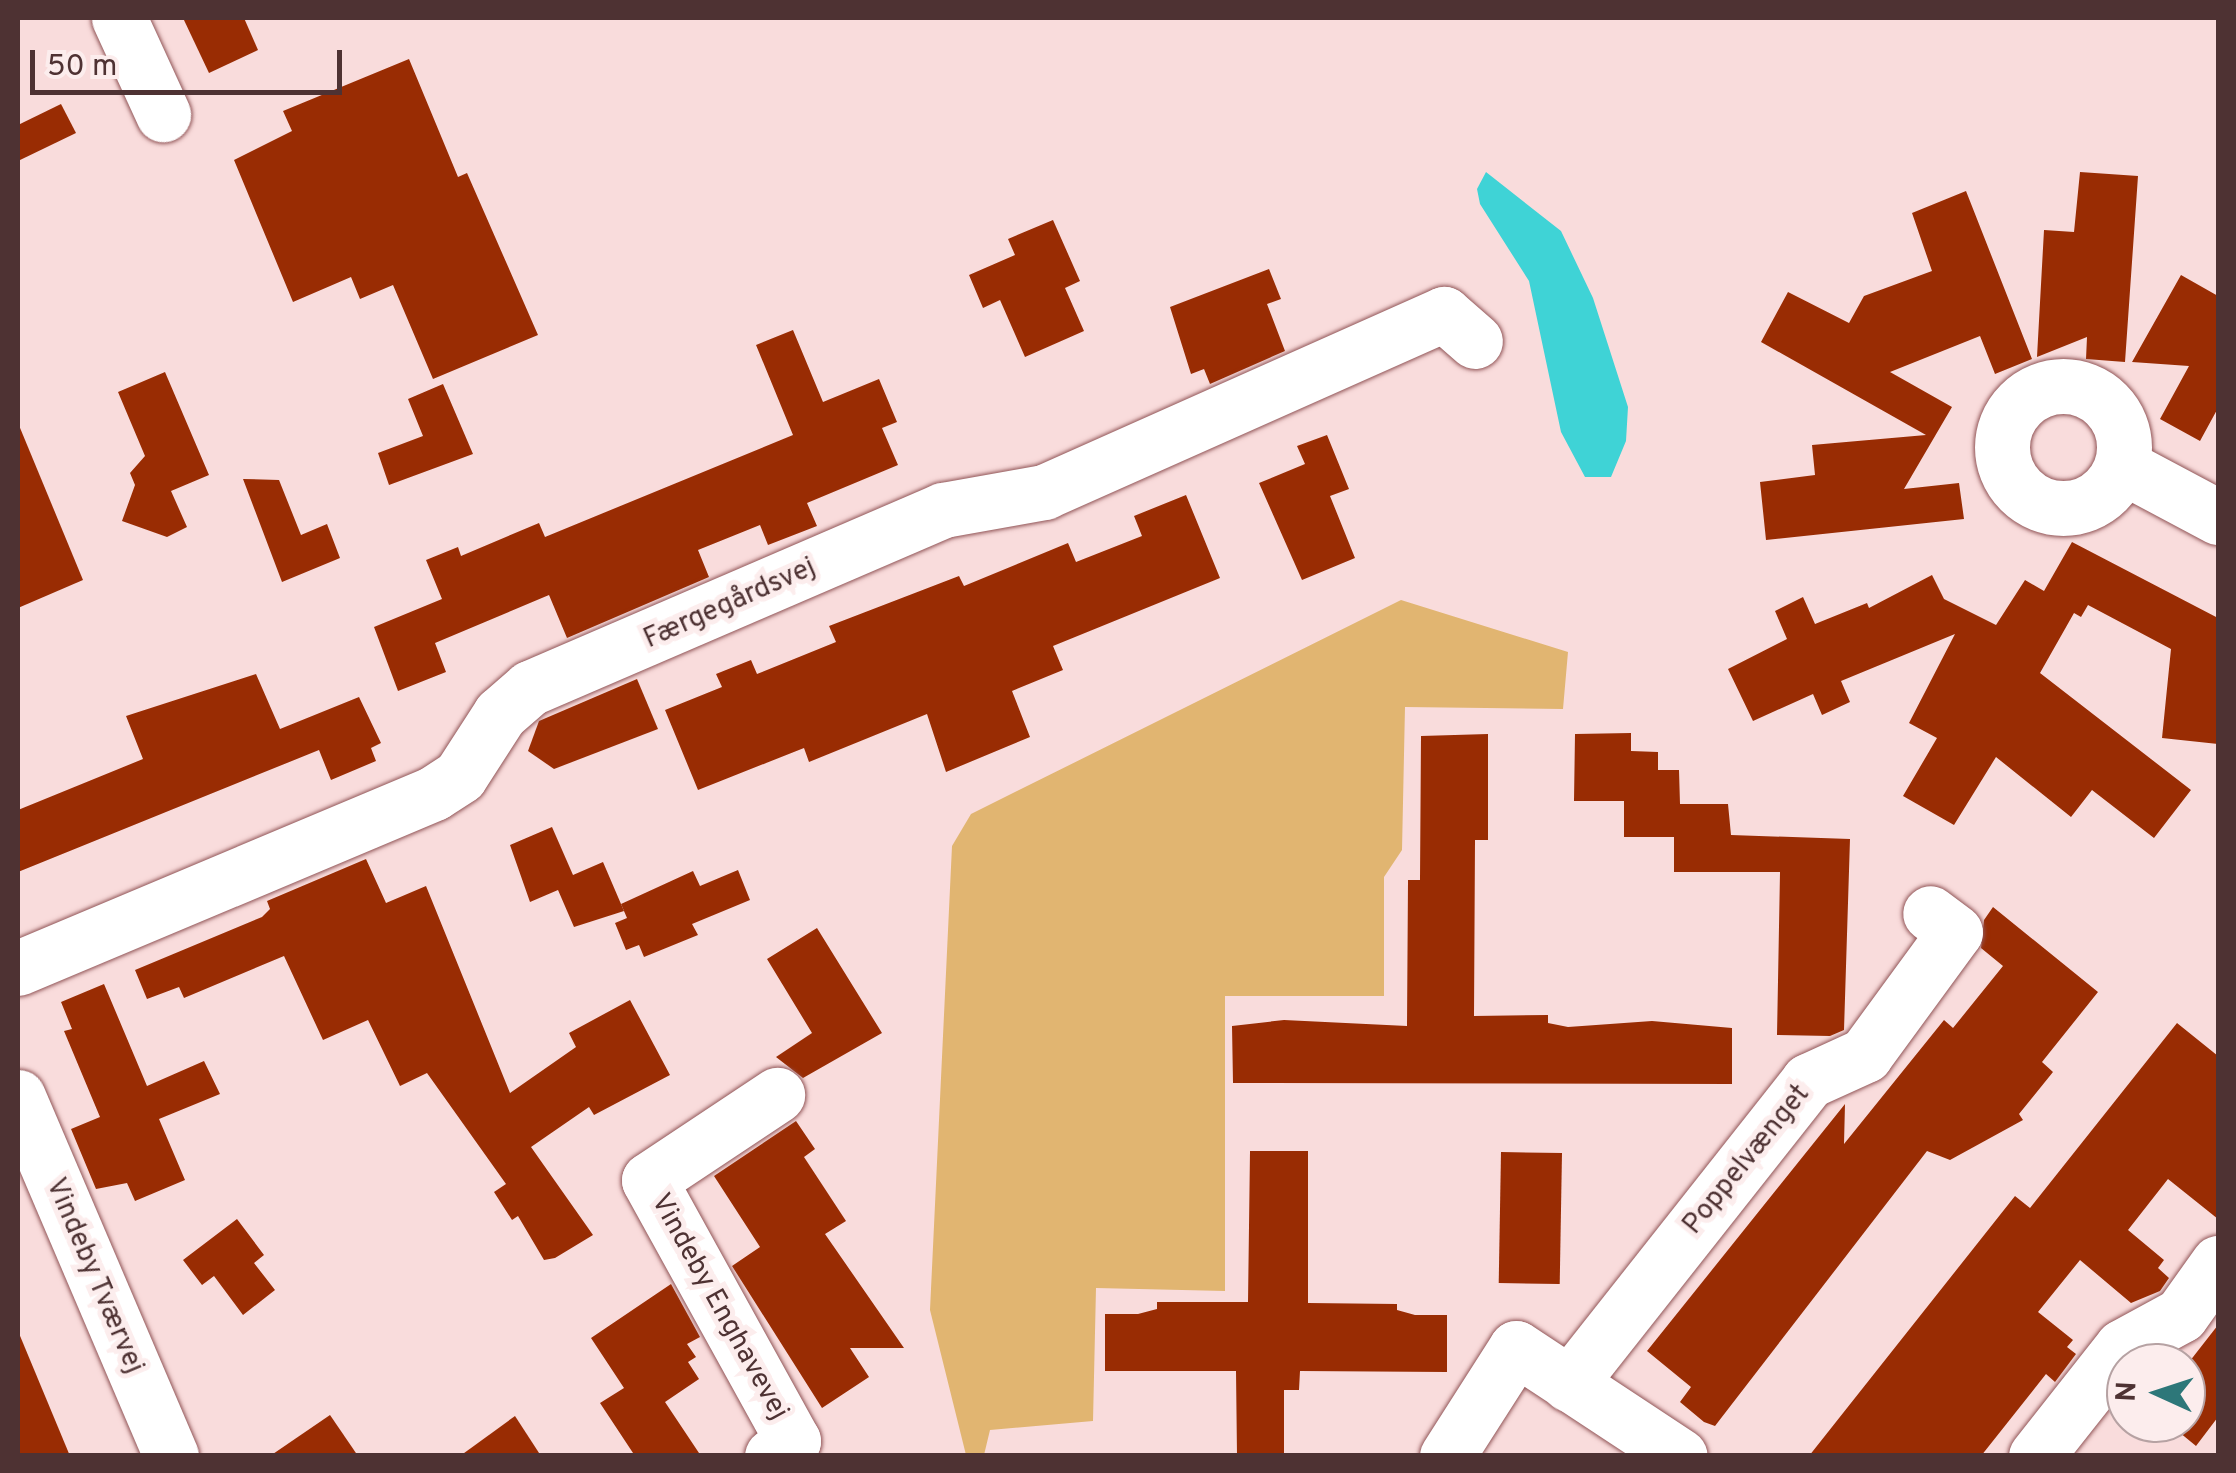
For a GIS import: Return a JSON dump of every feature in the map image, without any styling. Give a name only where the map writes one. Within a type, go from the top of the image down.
[{"type":"street","points":[[120,18],[163,114]]},
{"type":"street","name":"Færgegårdsvej","points":[[18,968],[434,794],[460,776],[500,714],[530,688],[943,510],[1044,492],[1444,314],[1475,341]]},
{"type":"street","points":[[2122,466],[2218,517]]},
{"type":"street","name":"Poppelvænget","points":[[1569,1384],[1808,1081],[1865,1055],[1955,932],[1930,913]]},
{"type":"street","name":"Vindeby Enghavevej","points":[[772,1456],[793,1441],[650,1180],[777,1095]]},
{"type":"street","name":"Vindeby Tværvej","points":[[18,1097],[171,1456]]},
{"type":"street","points":[[2036,1456],[2122,1346],[2181,1315],[2218,1263]]},
{"type":"street","points":[[1447,1456],[1516,1348],[1680,1456]]},
{"type":"shaded area","points":[[1401,600],[1568,652],[1563,709],[1405,707],[1402,850],[1384,877],[1384,996],[1225,996],[1225,1291],[1096,1288],[1093,1421],[990,1430],[984,1455],[966,1455],[930,1310],[952,846],[971,814]]},
{"type":"water","points":[[1486,172],[1561,231],[1593,298],[1628,407],[1626,441],[1611,477],[1585,477],[1561,432],[1529,281],[1480,204],[1477,189]]},
{"type":"building","points":[[183,18],[244,18],[258,50],[209,73]]},
{"type":"building","points":[[409,59],[458,177],[467,173],[538,335],[433,379],[393,285],[360,299],[351,277],[293,302],[234,160],[292,131],[283,111]]},
{"type":"building","points":[[61,104],[76,133],[18,161],[18,125]]},
{"type":"building","points":[[2080,172],[2138,176],[2125,362],[2086,359],[2087,337],[2037,357],[2044,230],[2074,232]]},
{"type":"building","points":[[1966,191],[2032,359],[1995,374],[1980,336],[1890,372],[1952,407],[1904,489],[1959,483],[1964,519],[1766,540],[1760,482],[1815,475],[1812,445],[1926,435],[1761,342],[1788,292],[1849,323],[1864,296],[1932,271],[1912,213]]},
{"type":"building","points":[[1053,220],[1080,281],[1065,288],[1084,331],[1025,357],[1000,300],[983,308],[969,275],[1015,255],[1008,239]]},
{"type":"building","points":[[1269,269],[1281,299],[1267,304],[1285,351],[1210,384],[1204,369],[1191,374],[1170,307]]},
{"type":"building","points":[[2181,275],[2218,296],[2218,408],[2200,441],[2160,419],[2189,366],[2132,362]]},
{"type":"building","points":[[793,330],[823,402],[879,379],[897,422],[882,428],[898,465],[807,503],[817,526],[768,545],[760,525],[698,550],[709,577],[567,638],[549,595],[435,643],[446,672],[398,691],[374,627],[442,599],[426,560],[458,547],[461,556],[539,523],[545,537],[793,435],[756,345]]},
{"type":"building","points":[[165,372],[209,475],[171,491],[187,527],[167,537],[122,521],[135,485],[130,473],[145,456],[118,392]]},
{"type":"building","points":[[443,384],[473,454],[389,485],[378,453],[423,436],[408,399]]},
{"type":"building","points":[[18,423],[83,580],[18,608]]},
{"type":"building","points":[[1327,435],[1349,489],[1330,496],[1355,558],[1302,580],[1259,483],[1305,464],[1297,446]]},
{"type":"building","points":[[243,479],[279,480],[301,535],[327,524],[340,558],[282,582]]},
{"type":"building","points":[[1186,495],[1220,578],[1053,646],[1063,670],[1012,691],[1030,737],[946,772],[927,714],[809,762],[804,748],[698,790],[665,710],[722,687],[716,674],[751,660],[757,674],[836,642],[829,626],[959,576],[964,586],[1068,543],[1076,562],[1142,536],[1134,516]]},
{"type":"building","points":[[2072,542],[2218,618],[2218,744],[2162,738],[2171,649],[2088,605],[2081,617],[2074,613],[2040,673],[2191,790],[2154,838],[2092,790],[2071,817],[1996,757],[1954,825],[1903,796],[1937,738],[1909,723],[1955,634],[1841,681],[1850,702],[1822,715],[1813,694],[1753,721],[1728,669],[1787,639],[1775,611],[1803,597],[1815,624],[1867,603],[1869,608],[1932,575],[1944,599],[1996,625],[2025,580],[2044,591]]},
{"type":"building","points":[[256,674],[280,729],[359,697],[381,743],[371,748],[376,761],[331,780],[319,750],[18,872],[18,810],[143,759],[126,716]]},
{"type":"building","points":[[637,679],[658,729],[554,769],[528,751],[539,721]]},
{"type":"building","points":[[1631,733],[1631,751],[1658,752],[1658,770],[1679,770],[1680,804],[1728,804],[1731,835],[1850,839],[1844,1030],[1830,1036],[1777,1035],[1780,872],[1674,872],[1674,837],[1624,837],[1624,801],[1574,801],[1575,734]]},
{"type":"building","points":[[1488,734],[1488,840],[1475,840],[1474,1016],[1548,1015],[1548,1023],[1568,1027],[1652,1021],[1732,1028],[1732,1084],[1233,1083],[1232,1026],[1284,1020],[1407,1026],[1408,880],[1420,880],[1421,736]]},
{"type":"building","points":[[552,827],[573,875],[603,862],[624,911],[574,927],[558,890],[530,902],[510,845]]},
{"type":"building","points":[[366,859],[386,903],[426,886],[510,1093],[576,1047],[569,1033],[630,1000],[670,1075],[594,1115],[589,1107],[531,1147],[593,1235],[555,1258],[544,1260],[518,1216],[512,1220],[494,1192],[506,1184],[427,1073],[400,1086],[368,1020],[323,1040],[284,956],[184,998],[179,987],[147,999],[135,970],[262,917],[270,909],[267,901]]},
{"type":"building","points":[[738,870],[750,900],[692,924],[698,935],[644,957],[639,945],[626,950],[615,923],[627,918],[621,904],[693,871],[700,886]]},
{"type":"building","points":[[1993,907],[2098,992],[2042,1062],[2053,1072],[2019,1114],[2023,1120],[1950,1160],[1927,1151],[1715,1426],[1704,1422],[1680,1402],[1691,1387],[1647,1351],[1845,1104],[1844,1144],[1944,1020],[1953,1028],[2003,966],[1981,948],[1984,920]]},
{"type":"building","points":[[817,928],[882,1033],[803,1078],[776,1057],[812,1033],[767,959]]},
{"type":"building","points":[[104,984],[147,1086],[204,1061],[220,1094],[159,1119],[185,1180],[135,1201],[127,1183],[96,1189],[71,1129],[100,1117],[64,1031],[72,1029],[61,1002]]},
{"type":"building","points":[[2177,1023],[2218,1056],[2218,1219],[2168,1179],[2128,1230],[2164,1260],[2158,1268],[2169,1278],[2160,1291],[2131,1303],[2080,1260],[2038,1312],[2073,1340],[2067,1347],[2076,1354],[2055,1382],[2046,1374],[1981,1456],[1809,1456],[2015,1196],[2030,1208]]},
{"type":"building","points":[[796,1121],[815,1149],[804,1157],[846,1221],[825,1234],[904,1348],[850,1348],[869,1377],[822,1408],[732,1266],[760,1247],[714,1176]]},
{"type":"building","points":[[1250,1151],[1308,1151],[1308,1303],[1397,1304],[1397,1310],[1415,1315],[1447,1315],[1447,1372],[1300,1371],[1299,1390],[1284,1390],[1284,1456],[1237,1456],[1236,1371],[1105,1371],[1105,1314],[1138,1314],[1157,1309],[1157,1302],[1248,1302]]},
{"type":"building","points":[[1501,1152],[1562,1153],[1560,1284],[1499,1283]]},
{"type":"building","points":[[237,1219],[264,1255],[254,1263],[275,1290],[243,1315],[214,1276],[202,1285],[183,1260]]},
{"type":"building","points":[[671,1284],[700,1337],[687,1344],[696,1357],[688,1362],[699,1379],[665,1402],[701,1456],[635,1456],[600,1403],[624,1388],[591,1338]]},
{"type":"building","points":[[2218,1325],[2218,1417],[2206,1433],[2206,1343]]},
{"type":"building","points":[[18,1331],[70,1456],[18,1456]]},
{"type":"building","points":[[330,1415],[358,1456],[270,1456]]},
{"type":"building","points":[[515,1416],[541,1456],[460,1456]]}]
